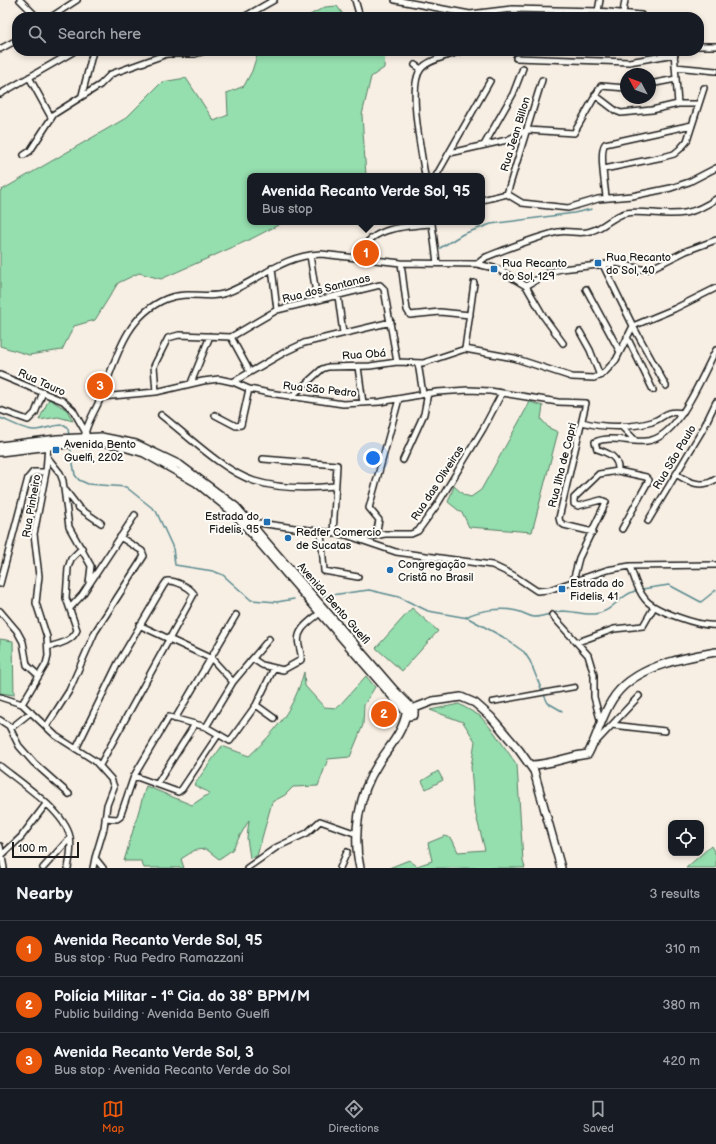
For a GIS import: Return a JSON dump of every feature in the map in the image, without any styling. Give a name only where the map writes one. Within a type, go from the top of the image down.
[{"type":"main road","name":"Avenida Bento Guelfi","points":[[0,446],[48,443],[74,440],[85,437],[144,453],[197,483],[248,524],[410,712]]},
{"type":"main road","name":"Avenida Bento Guelfi","points":[[0,452],[48,443]]},
{"type":"main road","name":"Avenida Bento Guelfi","points":[[313,600],[320,613],[410,712]]},
{"type":"main road","points":[[531,765],[543,765],[572,756],[588,754],[617,691],[640,674],[668,663],[716,652]]},
{"type":"main road","points":[[360,868],[357,834],[366,787],[378,765],[393,744],[410,712],[441,699],[461,697],[475,703],[491,718],[531,765],[561,868]]},
{"type":"street","points":[[20,0],[32,12]]},
{"type":"street","points":[[59,12],[77,0]]},
{"type":"street","points":[[253,12],[274,0]]},
{"type":"street","points":[[354,0],[358,12]]},
{"type":"street","points":[[395,0],[455,12]]},
{"type":"street","points":[[598,11],[600,0]]},
{"type":"street","points":[[623,12],[625,0]]},
{"type":"street","points":[[491,12],[512,9],[610,12]]},
{"type":"street","points":[[0,49],[12,43]]},
{"type":"street","points":[[704,46],[716,46]]},
{"type":"street","points":[[0,94],[67,56]]},
{"type":"street","points":[[82,95],[92,56]]},
{"type":"street","points":[[24,155],[30,151],[51,117],[82,95],[100,85],[112,74],[161,56]]},
{"type":"street","points":[[425,173],[415,112],[417,83],[421,69],[430,63],[448,56]]},
{"type":"street","points":[[516,58],[629,62],[659,56]]},
{"type":"street","points":[[674,56],[678,104]]},
{"type":"street","points":[[415,65],[421,69]]},
{"type":"street","points":[[675,67],[716,71]]},
{"type":"street","points":[[484,145],[513,94],[524,68]]},
{"type":"street","points":[[29,77],[51,117]]},
{"type":"street","points":[[656,83],[676,79]]},
{"type":"street","name":"Rua Jean Billon","points":[[506,194],[542,80]]},
{"type":"street","points":[[438,173],[490,81]]},
{"type":"street","points":[[450,153],[507,140],[527,130],[574,133],[599,89],[604,86],[620,87]]},
{"type":"street","points":[[604,169],[674,154],[686,141],[704,88]]},
{"type":"street","points":[[595,94],[616,111],[621,113],[652,110],[678,104],[698,104]]},
{"type":"street","points":[[606,197],[603,147],[605,144],[692,125]]},
{"type":"street","points":[[485,199],[506,194],[522,203],[561,208],[574,207],[606,197],[632,196],[671,188],[689,182],[716,168]]},
{"type":"street","points":[[477,264],[486,257],[550,234],[591,231],[622,214],[636,212],[665,214],[688,213],[702,209],[716,199]]},
{"type":"street","points":[[358,259],[366,243],[380,233],[400,227],[416,225]]},
{"type":"street","points":[[432,225],[437,263]]},
{"type":"street","points":[[526,286],[550,272],[561,269],[622,263],[641,269],[650,269],[686,251],[716,240]]},
{"type":"street","points":[[85,437],[126,335],[138,318],[164,299],[174,296],[226,294],[272,268],[310,255],[321,254],[401,263],[477,264],[498,269],[526,286],[544,317],[563,343]]},
{"type":"street","points":[[310,255],[317,300]]},
{"type":"street","points":[[401,263],[407,310],[410,315],[440,312],[470,315]]},
{"type":"street","points":[[603,264],[633,326],[666,386]]},
{"type":"street","points":[[272,268],[277,310]]},
{"type":"street","points":[[474,283],[464,349],[514,358],[572,377],[584,378],[600,376],[610,368],[633,326],[716,288]]},
{"type":"street","name":"Rua dos Santanas","points":[[231,337],[277,310],[380,285],[384,288],[391,322]]},
{"type":"street","points":[[586,289],[620,352]]},
{"type":"street","points":[[338,296],[343,333]]},
{"type":"street","points":[[233,382],[297,346],[343,333],[391,322],[397,362]]},
{"type":"street","points":[[580,332],[590,350],[600,376]]},
{"type":"street","points":[[156,392],[154,366],[168,338],[179,335],[231,337],[250,372]]},
{"type":"street","points":[[191,383],[210,336]]},
{"type":"street","points":[[627,337],[653,390]]},
{"type":"street","name":"Rua Obá","points":[[290,396],[322,369],[328,367],[358,367],[397,362],[418,363],[464,349]]},
{"type":"street","points":[[618,471],[618,465],[613,456],[596,449],[595,442],[617,439],[643,442],[656,438],[671,426],[683,413],[716,350]]},
{"type":"street","points":[[403,460],[424,414],[426,393],[418,363]]},
{"type":"street","points":[[358,367],[363,403]]},
{"type":"street","name":"Rua Tauro","points":[[0,375],[43,392],[69,406],[85,437]]},
{"type":"street","name":"Rua São Pedro","points":[[101,397],[156,392],[191,383],[219,379],[233,382],[249,389],[343,404],[399,399],[426,393],[469,390],[502,393],[558,402],[586,403]]},
{"type":"street","points":[[215,415],[236,426],[241,425],[249,389]]},
{"type":"street","points":[[0,410],[28,420],[35,413],[43,392]]},
{"type":"street","name":"Rua das Oliveiras","points":[[358,539],[376,535],[414,534],[422,526],[487,423],[502,393]]},
{"type":"street","points":[[376,535],[379,520],[369,508],[399,399]]},
{"type":"street","name":"Rua São Paulo","points":[[648,521],[703,429],[716,402]]},
{"type":"street","name":"Rua Ilha de Capri","points":[[586,403],[568,474],[559,520],[564,525],[593,532]]},
{"type":"street","points":[[582,422],[620,426],[652,422],[668,412],[683,413]]},
{"type":"street","points":[[162,415],[223,464],[253,480],[282,487],[335,486]]},
{"type":"street","points":[[620,426],[635,440]]},
{"type":"street","name":"Rua Pinheiro","points":[[22,704],[38,675],[46,664],[48,647],[47,637],[36,603],[39,576],[34,540],[46,472],[48,443]]},
{"type":"street","points":[[48,458],[60,473],[66,491],[79,508],[101,523]]},
{"type":"street","points":[[262,459],[337,465],[333,534]]},
{"type":"street","points":[[573,581],[579,558],[593,532],[606,501],[601,500],[578,506],[574,504],[574,498],[599,474],[618,471],[646,477],[649,480],[622,529]]},
{"type":"street","points":[[0,584],[28,478],[33,472],[46,472]]},
{"type":"street","points":[[676,474],[693,484],[703,484],[716,479]]},
{"type":"street","points":[[66,491],[65,499],[68,521],[73,534],[91,566],[89,583]]},
{"type":"street","points":[[70,608],[82,595],[134,515]]},
{"type":"street","points":[[248,524],[333,534],[358,539],[396,552],[492,565],[513,575],[538,591],[549,590],[607,570],[630,566],[716,565]]},
{"type":"street","points":[[321,532],[324,571],[358,577]]},
{"type":"street","points":[[46,727],[69,691],[95,632],[144,556],[142,551],[120,537]]},
{"type":"street","points":[[48,647],[64,642],[76,634],[77,625],[66,598],[68,563],[82,548]]},
{"type":"street","points":[[630,566],[638,590],[644,599],[654,607],[700,624],[716,625]]},
{"type":"street","points":[[76,749],[139,624],[167,581],[172,581],[192,590],[194,594],[100,765]]},
{"type":"street","points":[[578,642],[614,628],[643,626],[654,607]]},
{"type":"street","points":[[0,611],[17,631],[23,642],[27,665],[38,675]]},
{"type":"street","points":[[253,659],[262,665],[283,670],[301,660],[302,656],[298,639],[299,632],[320,613]]},
{"type":"street","points":[[175,718],[212,659],[236,615]]},
{"type":"street","points":[[552,615],[578,642],[588,656],[593,670],[594,697],[601,726]]},
{"type":"street","points":[[139,624],[169,640],[212,659],[233,682]]},
{"type":"street","points":[[206,727],[233,682],[269,639]]},
{"type":"street","points":[[105,818],[117,819],[120,817],[134,776],[169,717],[206,727],[230,741],[256,705],[274,668]]},
{"type":"street","points":[[492,702],[575,687]]},
{"type":"street","points":[[593,746],[639,696]]},
{"type":"street","points":[[0,697],[22,704],[56,736],[100,765],[109,774],[113,784],[113,790],[106,808],[93,868]]},
{"type":"street","points":[[256,705],[274,718]]},
{"type":"street","points":[[11,728],[31,712]]},
{"type":"street","points":[[0,720],[11,728],[13,736],[34,764],[68,794]]},
{"type":"street","points":[[157,784],[195,724]]},
{"type":"street","points":[[612,725],[665,730]]},
{"type":"street","points":[[134,776],[178,792],[182,789],[218,735]]},
{"type":"street","points":[[0,766],[46,804],[61,819],[70,838],[68,868]]},
{"type":"street","points":[[2,855],[21,837],[46,804]]},
{"type":"street","points":[[247,868],[277,847],[311,830],[320,821],[357,834]]},
{"type":"street","points":[[43,868],[70,838]]},
{"type":"street","points":[[0,846],[4,868]]},
{"type":"street","points":[[340,868],[347,852]]},
{"type":"street","points":[[95,858],[103,868]]},
{"type":"green space","points":[[337,6],[341,12],[316,12],[325,7]]},
{"type":"green space","points":[[257,56],[385,56],[384,68],[371,77],[362,115],[366,173],[247,173],[247,225],[278,225],[249,240],[161,279],[139,273],[118,283],[95,320],[74,326],[62,350],[29,355],[0,346],[0,191],[126,118],[162,82],[186,78],[214,121],[228,115],[227,93],[244,86],[252,71]]},
{"type":"green space","points":[[49,399],[67,410],[73,421],[58,417],[39,420]]},
{"type":"green space","points":[[530,402],[543,406],[541,419],[549,428],[558,432],[532,532],[469,527],[463,514],[448,502],[454,486],[464,495],[471,497],[481,490]]},
{"type":"green space","points":[[412,608],[438,631],[402,671],[376,648]]},
{"type":"green space","points":[[0,639],[13,641],[14,695],[0,693]]},
{"type":"green space","points":[[304,672],[305,686],[324,707],[337,708],[366,676],[375,687],[364,705],[363,725],[350,757],[328,759],[318,786],[293,787],[285,795],[272,802],[257,856],[250,858],[247,838],[249,820],[232,850],[219,859],[206,849],[195,850],[181,859],[184,868],[144,868],[141,861],[124,861],[146,786],[192,805],[210,793],[194,785],[222,746],[249,756],[268,738],[283,718],[295,697]]},
{"type":"green space","points":[[459,704],[480,716],[494,732],[517,765],[523,861],[525,868],[389,868],[409,860],[417,866],[432,861],[428,843],[445,836],[452,839],[458,852],[485,850],[474,808],[471,767],[475,741],[463,722],[430,710]]},
{"type":"green space","points":[[438,771],[443,780],[426,789],[422,781]]},
{"type":"green space","points":[[711,846],[716,855],[716,868],[686,868],[700,856],[704,856],[704,852]]},
{"type":"waterway","points":[[440,248],[463,234],[491,224],[574,213],[592,209]]},
{"type":"waterway","points":[[0,418],[20,427],[33,430],[57,425],[65,425],[68,429],[69,436]]},
{"type":"waterway","points":[[70,446],[75,475],[79,480],[88,484],[126,487],[156,511],[173,548],[175,565],[213,571],[223,575],[251,600],[277,602],[294,599]]},
{"type":"waterway","points":[[642,589],[669,585],[701,602],[716,590]]},
{"type":"waterway","points":[[323,596],[369,590],[399,597],[428,611],[468,618],[503,637],[524,652],[530,661],[542,691]]},
{"type":"waterway","points":[[466,617],[484,611],[498,609],[517,611],[534,617],[563,611],[594,614],[606,611],[629,593],[635,591]]},
{"type":"waterway","points":[[544,695],[548,703],[562,711]]},
{"type":"place","name":"Avenida Recanto Verde Sol, 95","points":[[366,253]]},
{"type":"place","name":"Rua Recanto do Sol, 40","points":[[598,263]]},
{"type":"place","name":"Rua Recanto do Sol, 129","points":[[494,269]]},
{"type":"place","name":"Avenida Recanto Verde Sol, 3","points":[[100,386]]},
{"type":"place","name":"Avenida Bento Guelfi, 2202","points":[[56,450]]},
{"type":"place","name":"Estrada do Fidelis, 95","points":[[267,522]]},
{"type":"place","name":"Redfer Comercio de Sucatas","points":[[288,538]]},
{"type":"place","name":"Congregação Cristã no Brasil","points":[[390,570]]},
{"type":"place","name":"Estrada do Fidelis, 41","points":[[562,589]]},
{"type":"place","name":"Polícia Militar - 1ª Cia. do 38º BPM/M","points":[[384,714]]}]
